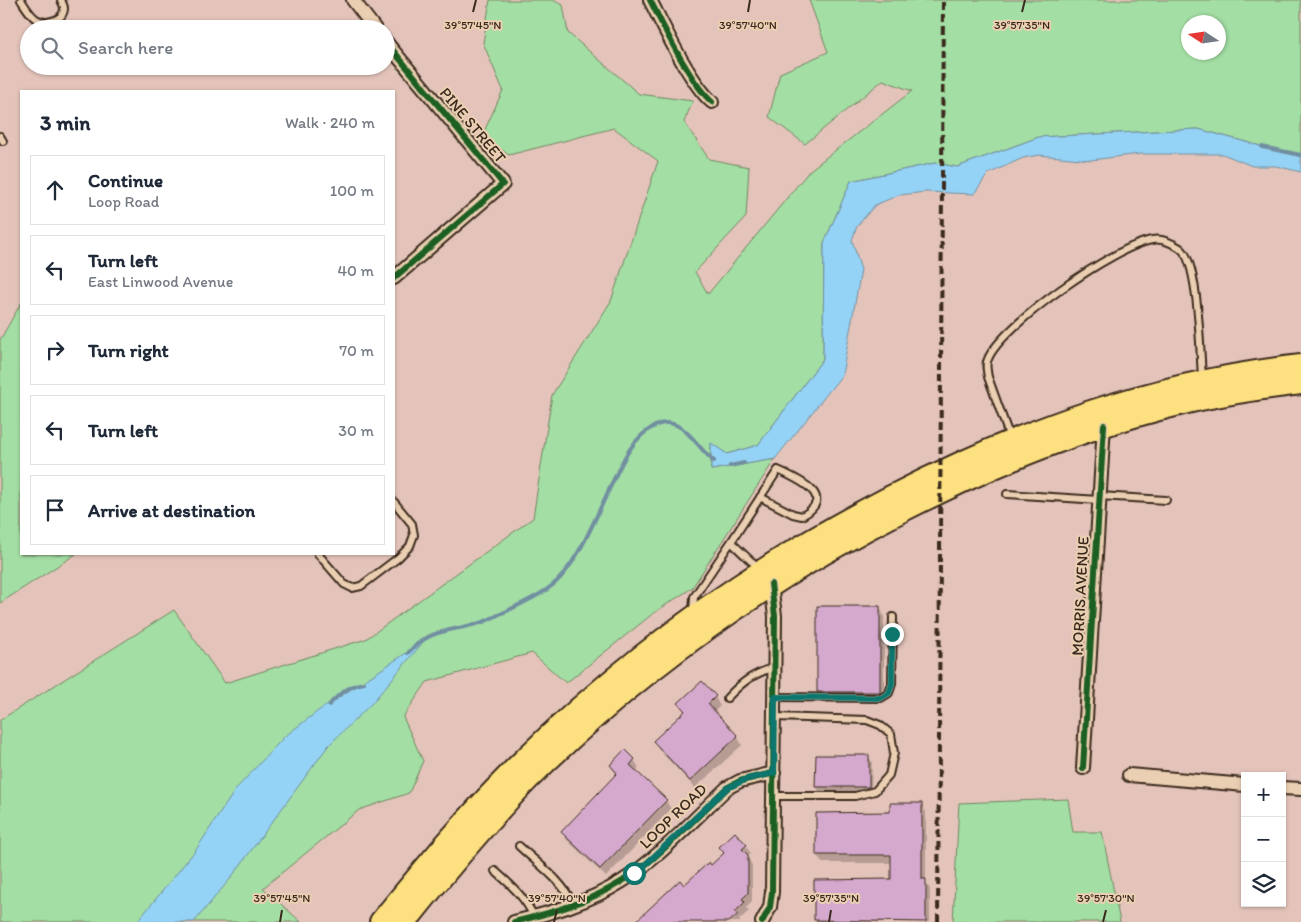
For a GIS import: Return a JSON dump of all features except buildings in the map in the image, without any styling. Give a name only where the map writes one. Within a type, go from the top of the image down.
[{"type":"highway","points":[[405,922],[497,812],[527,780],[589,722],[674,652],[722,617],[794,550],[930,477],[1010,440],[1091,411],[1202,381],[1301,366]]},
{"type":"highway","points":[[381,922],[460,828],[520,764],[613,679],[693,617],[767,577],[949,486],[1018,455],[1104,425],[1178,404],[1301,382]]},
{"type":"street","points":[[353,0],[368,20]]},
{"type":"street","points":[[650,0],[690,73],[705,96],[712,102]]},
{"type":"street","name":"PINE STREET","points":[[395,53],[503,184],[395,277]]},
{"type":"street","name":"MORRIS AVENUE","points":[[1083,768],[1104,425]]},
{"type":"street","points":[[762,922],[770,907],[772,892],[774,796],[775,608],[767,577]]},
{"type":"street","name":"LOOP ROAD","points":[[514,922],[573,904],[605,891],[646,864],[732,784],[774,773]]},
{"type":"street","points":[[1129,775],[1241,785]]},
{"type":"street","points":[[1286,788],[1301,790]]},
{"type":"lane","points":[[21,0],[36,19],[39,20]]},
{"type":"lane","points":[[56,20],[62,14],[64,8],[61,0]]},
{"type":"lane","points":[[1010,440],[986,367],[987,359],[999,340],[1074,279],[1124,250],[1152,240],[1169,241],[1183,249],[1190,264],[1195,285],[1202,381]]},
{"type":"lane","points":[[693,617],[694,597],[731,542],[760,497],[778,470],[805,482],[815,495],[816,504],[813,510],[802,516],[793,514],[760,497]]},
{"type":"lane","points":[[1007,494],[1166,500]]},
{"type":"lane","points":[[319,555],[344,584],[352,588],[361,586],[398,558],[410,546],[414,535],[412,524],[395,503]]},
{"type":"lane","points":[[731,542],[767,577]]},
{"type":"lane","points":[[775,697],[881,698],[889,693],[892,684],[892,617]]},
{"type":"lane","points":[[727,698],[742,682],[757,673],[775,667]]},
{"type":"lane","points":[[774,796],[856,796],[875,790],[889,775],[894,753],[891,734],[880,725],[867,720],[775,718]]},
{"type":"lane","points":[[519,846],[568,892],[573,904]]},
{"type":"lane","points":[[495,871],[521,895],[529,905],[534,917]]},
{"type":"green space","points":[[490,0],[553,0],[563,5],[568,33],[639,94],[693,101],[684,122],[709,159],[749,167],[746,217],[695,272],[708,294],[810,170],[912,91],[883,80],[805,144],[769,117],[780,73],[828,52],[809,0],[1301,0],[1301,157],[1198,129],[1039,137],[957,167],[935,163],[851,181],[824,243],[823,359],[758,445],[727,454],[711,444],[711,470],[775,459],[692,588],[655,612],[566,683],[532,653],[427,682],[403,717],[423,761],[409,793],[359,810],[263,888],[301,922],[0,922],[0,720],[174,610],[225,683],[366,639],[533,518],[552,395],[611,301],[658,161],[614,128],[509,155],[482,136],[503,90],[483,43]]},
{"type":"green space","points":[[20,305],[20,555],[74,555],[0,603],[0,340]]},
{"type":"green space","points":[[1068,799],[1073,832],[1102,832],[1120,922],[953,922],[959,803]]},
{"type":"water","points":[[1198,129],[1301,157],[1301,172],[1276,166],[1252,166],[1223,154],[1140,154],[1091,160],[1039,155],[1023,158],[988,174],[974,194],[926,192],[899,195],[875,205],[857,226],[852,240],[861,270],[842,375],[775,459],[711,470],[711,443],[727,454],[758,445],[823,359],[824,243],[851,181],[935,163],[957,167],[1039,137]]},
{"type":"water","points":[[423,642],[372,703],[328,746],[230,879],[194,922],[137,922],[195,851],[236,789],[284,737],[318,711]]},
{"type":"waterway","points":[[1262,147],[1301,155]]},
{"type":"waterway","points":[[408,653],[434,634],[486,621],[536,596],[555,583],[581,548],[626,455],[639,437],[648,430],[657,425],[674,424],[689,434],[714,461]]},
{"type":"waterway","points":[[730,466],[744,463]]},
{"type":"waterway","points":[[329,705],[345,691],[353,686],[364,683]]},
{"type":"railway","points":[[938,922],[943,0]]},
{"type":"cycle path","points":[[650,0],[686,68],[712,102]]},
{"type":"cycle path","points":[[395,53],[503,184],[395,277]]},
{"type":"cycle path","points":[[1083,768],[1104,425]]},
{"type":"cycle path","points":[[762,922],[770,907],[772,892],[775,616],[771,584]]},
{"type":"cycle path","points":[[514,922],[569,906],[609,889],[649,862],[727,788],[740,781],[774,773]]},
{"type":"route","points":[[634,873],[732,784],[774,773],[775,697],[881,698],[889,693],[892,684],[892,634]]}]
